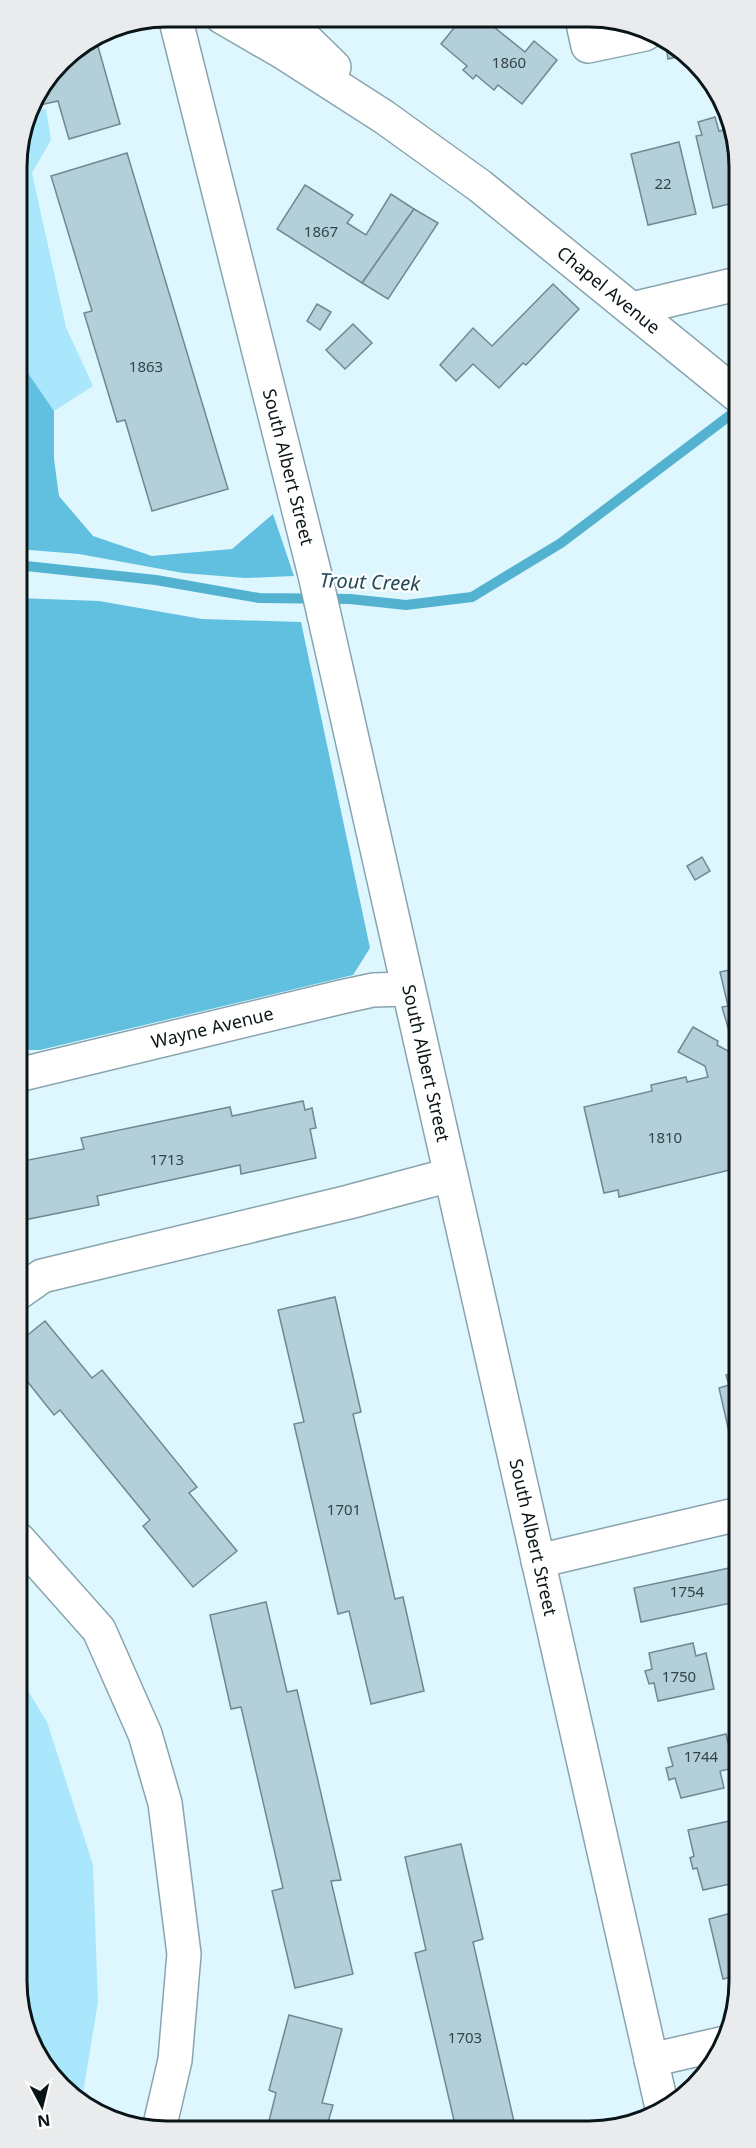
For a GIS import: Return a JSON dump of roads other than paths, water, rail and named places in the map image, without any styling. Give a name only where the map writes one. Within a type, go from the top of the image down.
[{"type":"street","name":"South Albert Street","points":[[178,27],[315,575],[660,2101]]},
{"type":"street","name":"Chapel Avenue","points":[[239,27],[384,117],[480,186]]},
{"type":"street","name":"Chapel Avenue","points":[[293,27],[342,74],[729,388]]},
{"type":"street","points":[[585,33],[633,34]]},
{"type":"street","points":[[632,309],[729,286]]},
{"type":"street","name":"Wayne Avenue","points":[[27,1073],[341,997],[373,990],[407,989]]},
{"type":"street","points":[[27,1287],[42,1276],[349,1202],[450,1175]]},
{"type":"street","points":[[538,1561],[729,1516]]},
{"type":"street","points":[[27,1549],[99,1630],[145,1734],[165,1803],[184,1954],[175,2060],[161,2121]]},
{"type":"street","points":[[651,2060],[712,2046]]},
{"type":"waterway","name":"Trout Creek","points":[[27,566],[156,580],[259,598],[350,599],[406,605],[472,597],[561,543],[729,416]]}]
